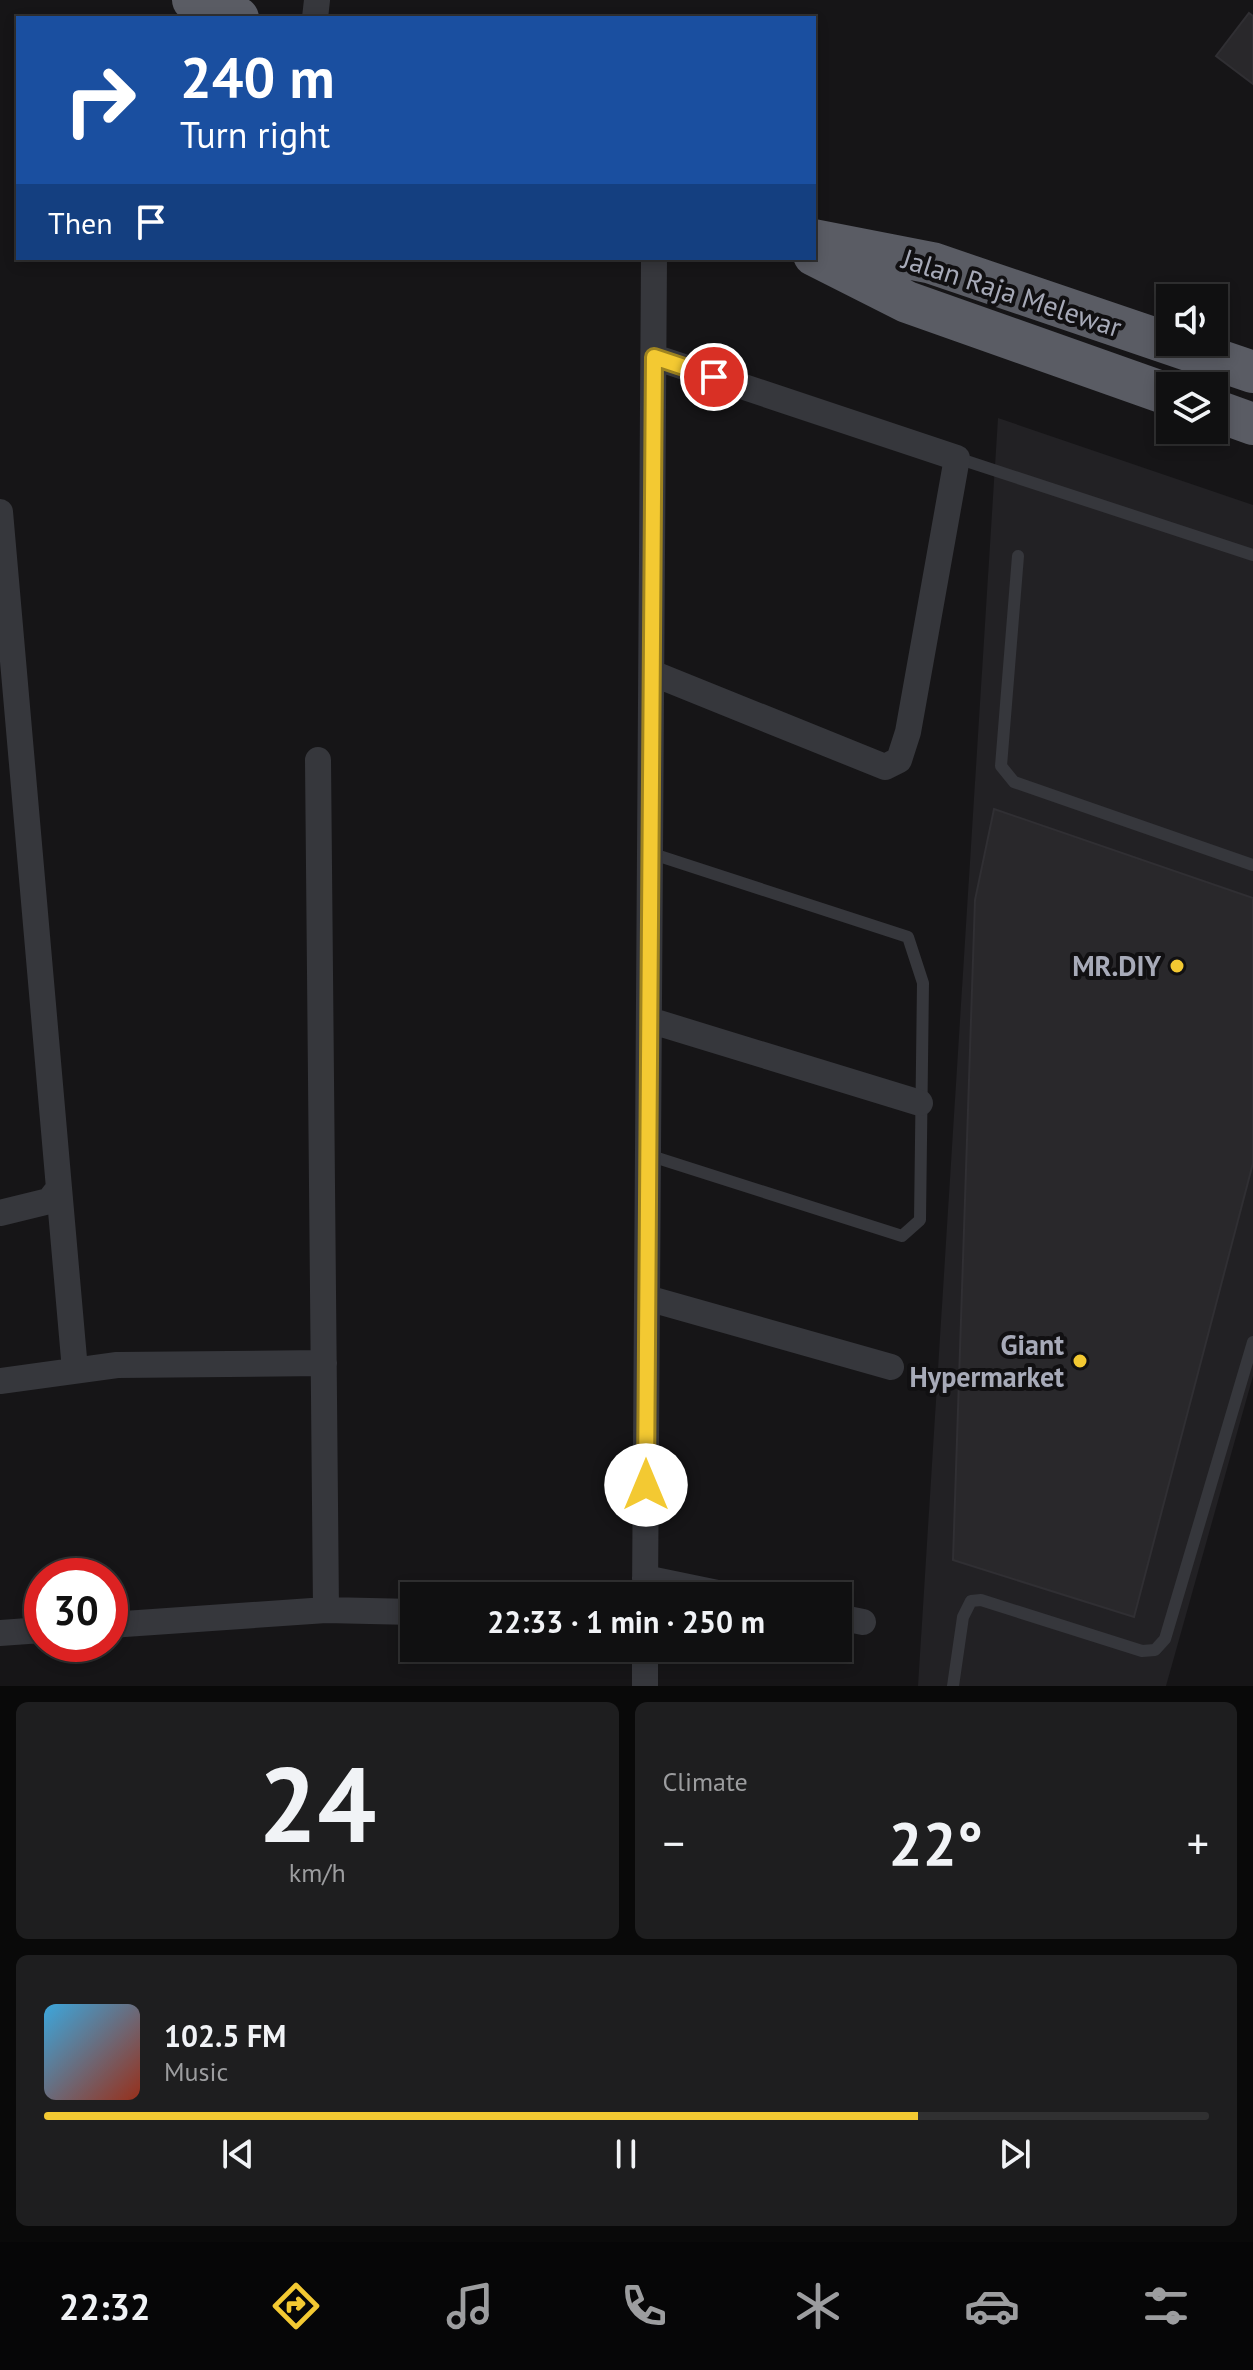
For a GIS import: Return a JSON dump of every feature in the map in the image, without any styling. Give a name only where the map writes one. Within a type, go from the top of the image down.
[{"type":"highway","points":[[193,0],[233,16]]},
{"type":"highway","name":"Jalan Raja Melewar","points":[[816,240],[932,263],[1253,372]]},
{"type":"highway","name":"Jalan Raja Melewar","points":[[816,256],[907,302],[1156,390]]},
{"type":"highway","points":[[1228,415],[1253,424]]},
{"type":"street","points":[[645,1582],[654,260]]},
{"type":"street","points":[[652,673],[885,767],[899,760],[908,732],[957,458],[654,357]]},
{"type":"street","points":[[0,512],[75,1370]]},
{"type":"street","points":[[318,760],[326,1610]]},
{"type":"street","points":[[649,1020],[920,1103]]},
{"type":"street","points":[[0,1213],[49,1201],[59,1188]]},
{"type":"street","points":[[647,1298],[891,1367]]},
{"type":"street","points":[[0,1381],[117,1365],[324,1363]]},
{"type":"street","points":[[128,1624],[326,1610],[400,1612]]},
{"type":"street","points":[[0,1633],[24,1631]]},
{"type":"street","points":[[645,1662],[645,1686]]},
{"type":"lane","points":[[957,458],[1253,555]]},
{"type":"lane","points":[[1018,556],[1001,766],[1014,782],[1253,865]]},
{"type":"lane","points":[[648,1155],[902,1236],[920,1220],[923,983],[908,937],[650,853]]},
{"type":"lane","points":[[953,1686],[963,1617],[971,1601],[981,1600],[1142,1651],[1155,1650],[1165,1639],[1253,1342]]},
{"type":"shaded area","points":[[998,418],[1253,505],[1253,1376],[1166,1686],[918,1686]]},
{"type":"building","points":[[1249,13],[1253,16],[1253,84],[1216,56]]},
{"type":"building","name":"Giant Hypermarket","points":[[994,809],[1253,898],[1253,1163],[1134,1617],[953,1560],[975,900]]},
{"type":"place","name":"MR.DIY","points":[[1177,966]]},
{"type":"place","name":"Giant Hypermarket","points":[[1080,1361]]},
{"type":"route","points":[[646,1485],[654,357],[714,377]]}]
